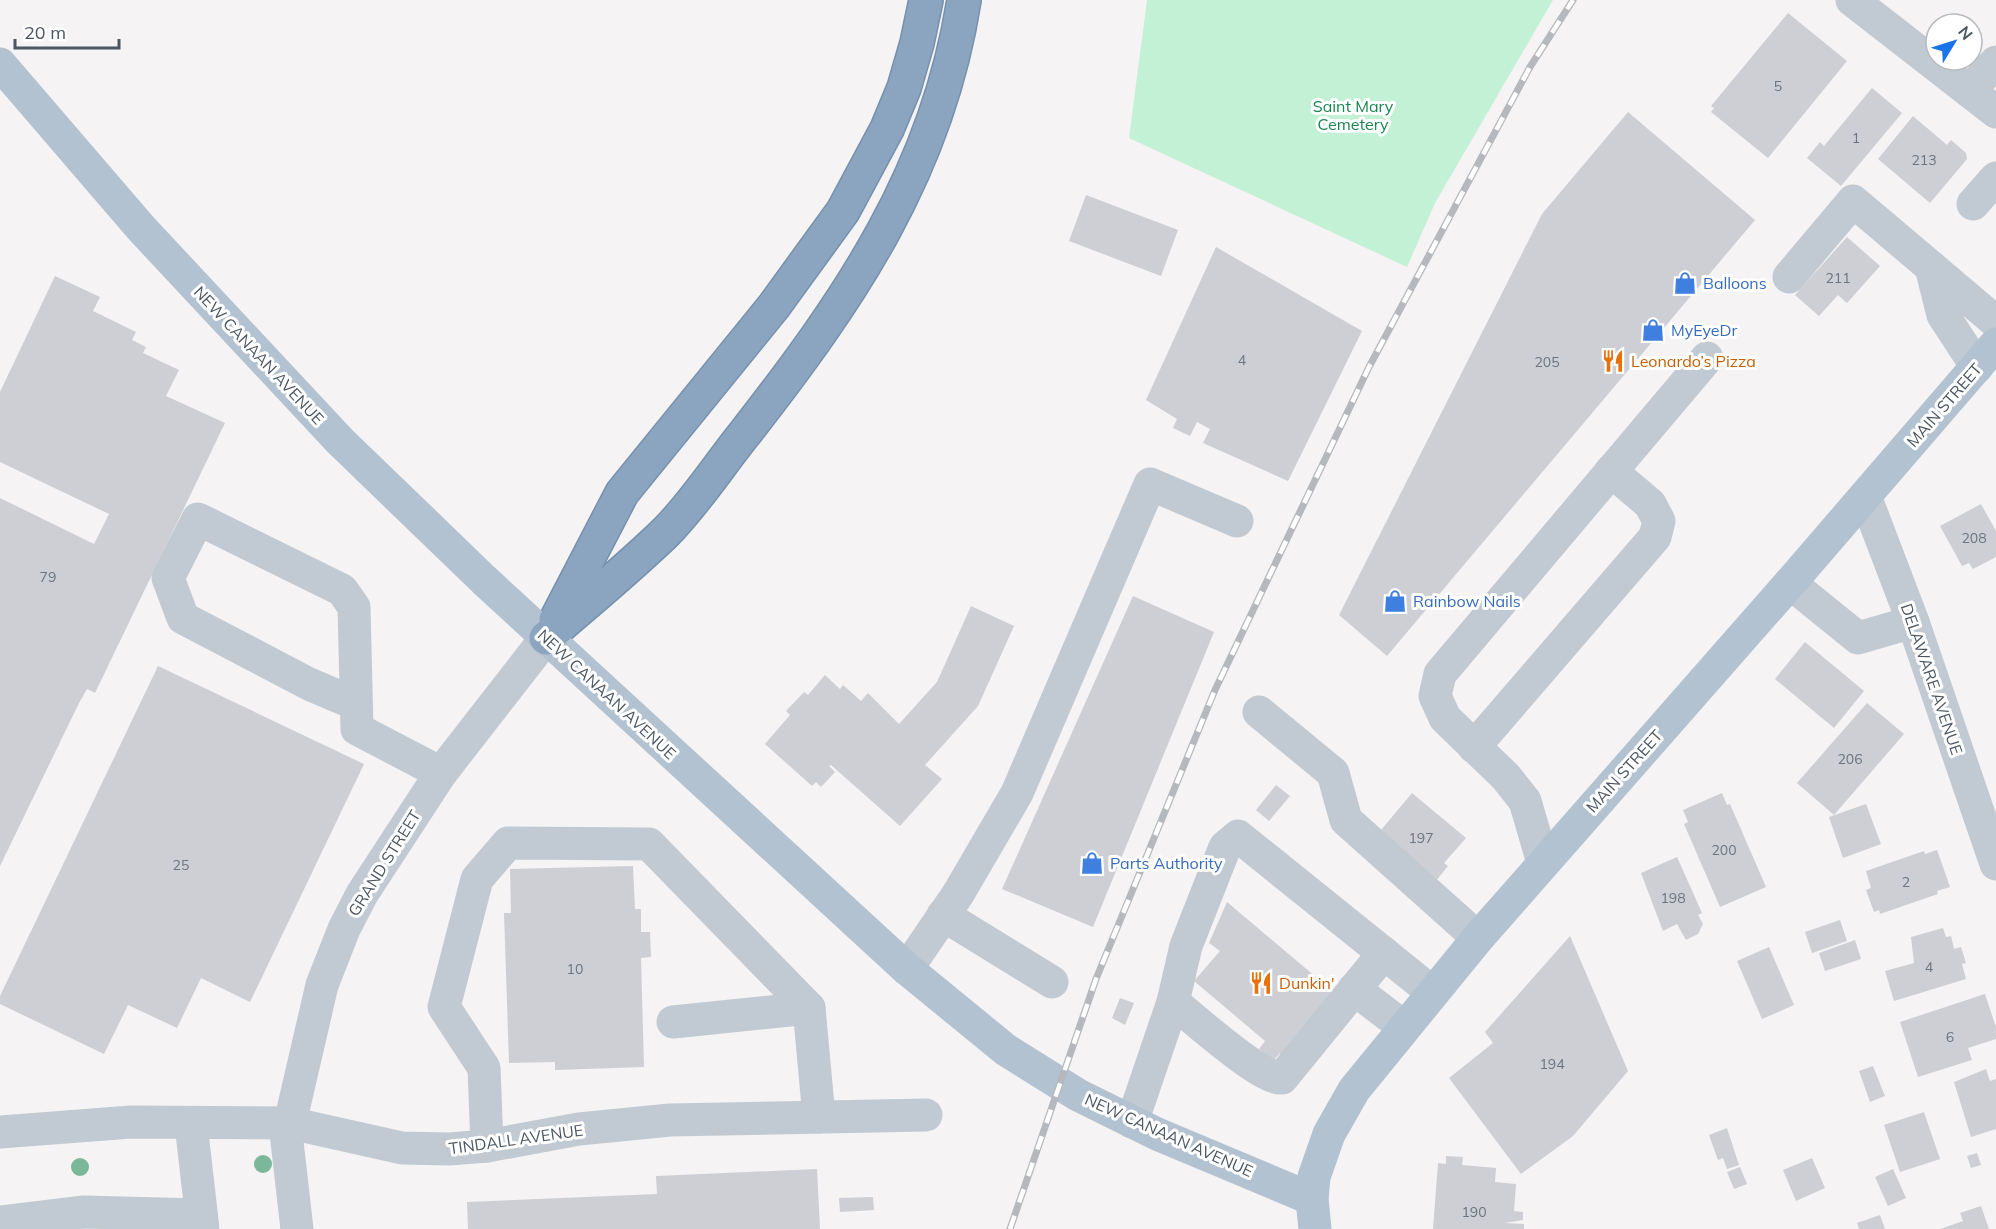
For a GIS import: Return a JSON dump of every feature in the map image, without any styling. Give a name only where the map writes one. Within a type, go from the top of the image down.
[{"type":"highway","points":[[546,638],[622,493],[774,306],[843,211],[887,129],[904,88],[926,0]]},
{"type":"highway","points":[[546,638],[667,531],[792,374],[846,297],[896,209],[933,128],[948,77],[964,0]]},
{"type":"main road","name":"NEW CANAAN AVENUE","points":[[0,64],[141,228],[274,373],[415,515],[907,969],[1006,1050],[1078,1095],[1313,1214]]},
{"type":"main road","name":"MAIN STREET","points":[[1313,1214],[1314,1177],[1329,1134],[1354,1090],[1478,938],[1790,584],[1986,355]]},
{"type":"street","points":[[1852,0],[1996,112]]},
{"type":"street","points":[[1969,91],[1996,62]]},
{"type":"street","points":[[1973,204],[1996,178]]},
{"type":"street","points":[[1789,277],[1853,201],[1996,322]]},
{"type":"street","points":[[1931,267],[1943,315],[1986,355]]},
{"type":"street","points":[[1543,863],[1525,801],[1506,777],[1445,718],[1435,696],[1440,674],[1707,358]]},
{"type":"street","points":[[1474,747],[1655,537],[1659,521],[1650,504],[1611,471]]},
{"type":"street","points":[[907,969],[943,915],[1017,793],[1150,484],[1238,520]]},
{"type":"street","name":"DELAWARE AVENUE","points":[[1865,496],[1913,622],[1996,864]]},
{"type":"street","points":[[356,704],[309,684],[183,618],[168,578],[198,519],[342,590],[354,607],[357,729],[441,773]]},
{"type":"street","points":[[1790,584],[1858,638],[1913,622]]},
{"type":"street","name":"GRAND STREET","points":[[297,1229],[288,1123],[322,985],[344,928],[382,861],[441,773],[546,638]]},
{"type":"street","points":[[1259,712],[1334,773],[1346,820],[1478,938]]},
{"type":"street","points":[[1132,1122],[1173,1002],[1186,946],[1225,847],[1238,837],[1432,992]]},
{"type":"street","points":[[487,1146],[484,1068],[444,1007],[477,879],[508,843],[649,844],[809,1008],[819,1117]]},
{"type":"street","points":[[943,915],[1052,982]]},
{"type":"street","points":[[1173,1002],[1257,1069],[1274,1079],[1282,1078],[1384,953]]},
{"type":"street","points":[[1354,989],[1404,1027]]},
{"type":"street","points":[[673,1022],[809,1008]]},
{"type":"street","name":"TINDALL AVENUE","points":[[0,1132],[131,1122],[288,1123],[402,1148],[449,1149],[487,1146],[579,1130],[670,1120],[926,1114]]},
{"type":"street","points":[[0,1222],[84,1212],[202,1222],[190,1124]]},
{"type":"green space","name":"Saint Mary Cemetery","points":[[1147,0],[1553,0],[1435,203],[1407,267],[1129,138]]},
{"type":"building","points":[[1788,13],[1847,61],[1768,158],[1711,112],[1714,108],[1711,106]]},
{"type":"building","points":[[1872,88],[1902,113],[1841,186],[1807,158],[1820,142],[1824,146]]},
{"type":"building","points":[[1628,112],[1755,220],[1387,656],[1339,615],[1542,214]]},
{"type":"building","points":[[1913,116],[1947,145],[1951,140],[1966,153],[1967,159],[1930,203],[1878,159]]},
{"type":"building","points":[[1086,195],[1178,230],[1161,276],[1069,241]]},
{"type":"building","points":[[1847,237],[1880,266],[1847,303],[1838,295],[1819,316],[1795,295]]},
{"type":"building","points":[[1216,247],[1362,331],[1288,481],[1203,443],[1210,429],[1197,422],[1190,436],[1173,428],[1177,419],[1146,400]]},
{"type":"building","points":[[55,276],[100,297],[93,311],[136,332],[132,340],[146,347],[143,353],[179,370],[166,396],[225,423],[95,693],[87,689],[79,703],[0,866],[0,498],[94,544],[109,514],[0,462],[0,392]]},
{"type":"building","points":[[1981,504],[1996,531],[1996,557],[1973,569],[1969,563],[1962,566],[1940,526]]},
{"type":"building","points":[[1133,596],[1214,632],[1093,927],[1002,889]]},
{"type":"building","points":[[971,606],[1014,626],[978,706],[925,765],[942,779],[900,826],[831,765],[829,766],[835,772],[821,787],[816,782],[812,786],[765,744],[790,715],[786,711],[804,692],[808,695],[825,675],[840,689],[843,685],[861,701],[868,693],[899,724],[937,682]]},
{"type":"building","points":[[1805,642],[1864,691],[1834,728],[1775,679]]},
{"type":"building","points":[[158,666],[364,764],[250,1002],[201,978],[177,1028],[128,1005],[104,1054],[0,1004],[0,996]]},
{"type":"building","points":[[1867,703],[1904,734],[1834,815],[1797,783]]},
{"type":"building","points":[[1276,785],[1290,796],[1269,821],[1256,810]]},
{"type":"building","points":[[1412,793],[1466,838],[1444,863],[1448,866],[1435,882],[1376,836]]},
{"type":"building","points":[[1722,793],[1727,805],[1730,804],[1766,887],[1720,907],[1684,824],[1688,822],[1683,810]]},
{"type":"building","points":[[1866,804],[1881,844],[1843,858],[1829,817]]},
{"type":"building","points":[[1937,850],[1950,887],[1937,891],[1938,894],[1880,914],[1879,910],[1874,912],[1866,890],[1871,888],[1866,871],[1924,851],[1925,854]]},
{"type":"building","points":[[1677,857],[1702,913],[1698,915],[1703,924],[1698,934],[1686,940],[1677,924],[1663,931],[1641,873]]},
{"type":"building","points":[[633,866],[635,909],[641,909],[641,932],[650,932],[651,957],[641,958],[644,1067],[555,1070],[555,1062],[509,1063],[504,913],[511,913],[510,869]]},
{"type":"building","points":[[1227,902],[1336,994],[1282,1056],[1280,1053],[1273,1061],[1259,1049],[1265,1041],[1194,981],[1220,951],[1209,943]]},
{"type":"building","points":[[1840,920],[1847,941],[1812,953],[1805,932]]},
{"type":"building","points":[[1943,928],[1946,937],[1951,936],[1954,949],[1961,947],[1966,963],[1962,964],[1966,979],[1894,1001],[1885,971],[1914,963],[1911,937]]},
{"type":"building","points":[[1570,936],[1628,1071],[1573,1136],[1521,1174],[1449,1078],[1493,1043],[1485,1032]]},
{"type":"building","points":[[1855,940],[1861,959],[1825,971],[1819,953]]},
{"type":"building","points":[[1769,947],[1794,1005],[1762,1019],[1737,961]]},
{"type":"building","points":[[1985,994],[1996,1027],[1996,1039],[1968,1048],[1972,1060],[1918,1077],[1900,1022]]},
{"type":"building","points":[[1120,998],[1134,1003],[1125,1025],[1112,1018]]},
{"type":"building","points":[[1873,1066],[1885,1096],[1870,1102],[1859,1071]]},
{"type":"building","points":[[1986,1069],[1990,1081],[1996,1079],[1996,1129],[1971,1137],[1954,1082]]},
{"type":"building","points":[[1924,1112],[1940,1159],[1900,1172],[1884,1125]]},
{"type":"building","points":[[1727,1128],[1739,1165],[1727,1169],[1723,1158],[1718,1160],[1709,1135]]},
{"type":"building","points":[[1977,1153],[1981,1165],[1971,1168],[1967,1156]]},
{"type":"building","points":[[1446,1156],[1463,1157],[1462,1165],[1496,1168],[1495,1182],[1516,1184],[1514,1211],[1523,1212],[1523,1220],[1505,1223],[1524,1224],[1524,1229],[1433,1229],[1438,1163],[1446,1164]]},
{"type":"building","points":[[1812,1158],[1825,1188],[1796,1201],[1783,1170]]},
{"type":"building","points":[[1740,1167],[1747,1184],[1734,1189],[1727,1172]]},
{"type":"building","points":[[817,1169],[820,1229],[468,1229],[467,1202],[657,1194],[656,1176]]},
{"type":"building","points":[[1893,1169],[1906,1198],[1888,1206],[1875,1177]]},
{"type":"building","points":[[873,1197],[874,1210],[840,1212],[839,1198]]},
{"type":"building","points":[[1981,1206],[1989,1229],[1940,1229],[1963,1221],[1960,1213]]},
{"type":"building","points":[[1880,1215],[1885,1229],[1859,1229],[1857,1223]]},
{"type":"railway","points":[[1010,1229],[1096,979],[1215,690],[1369,367],[1530,67],[1573,0]]},
{"type":"place","name":"Balloons","points":[[1685,283]]},
{"type":"place","name":"MyEyeDr","points":[[1653,330]]},
{"type":"place","name":"Leonardo’s Pizza","points":[[1613,361]]},
{"type":"place","name":"Rainbow Nails","points":[[1395,601]]},
{"type":"place","name":"Parts Authority","points":[[1092,863]]},
{"type":"place","name":"Dunkin'","points":[[1261,983]]}]
